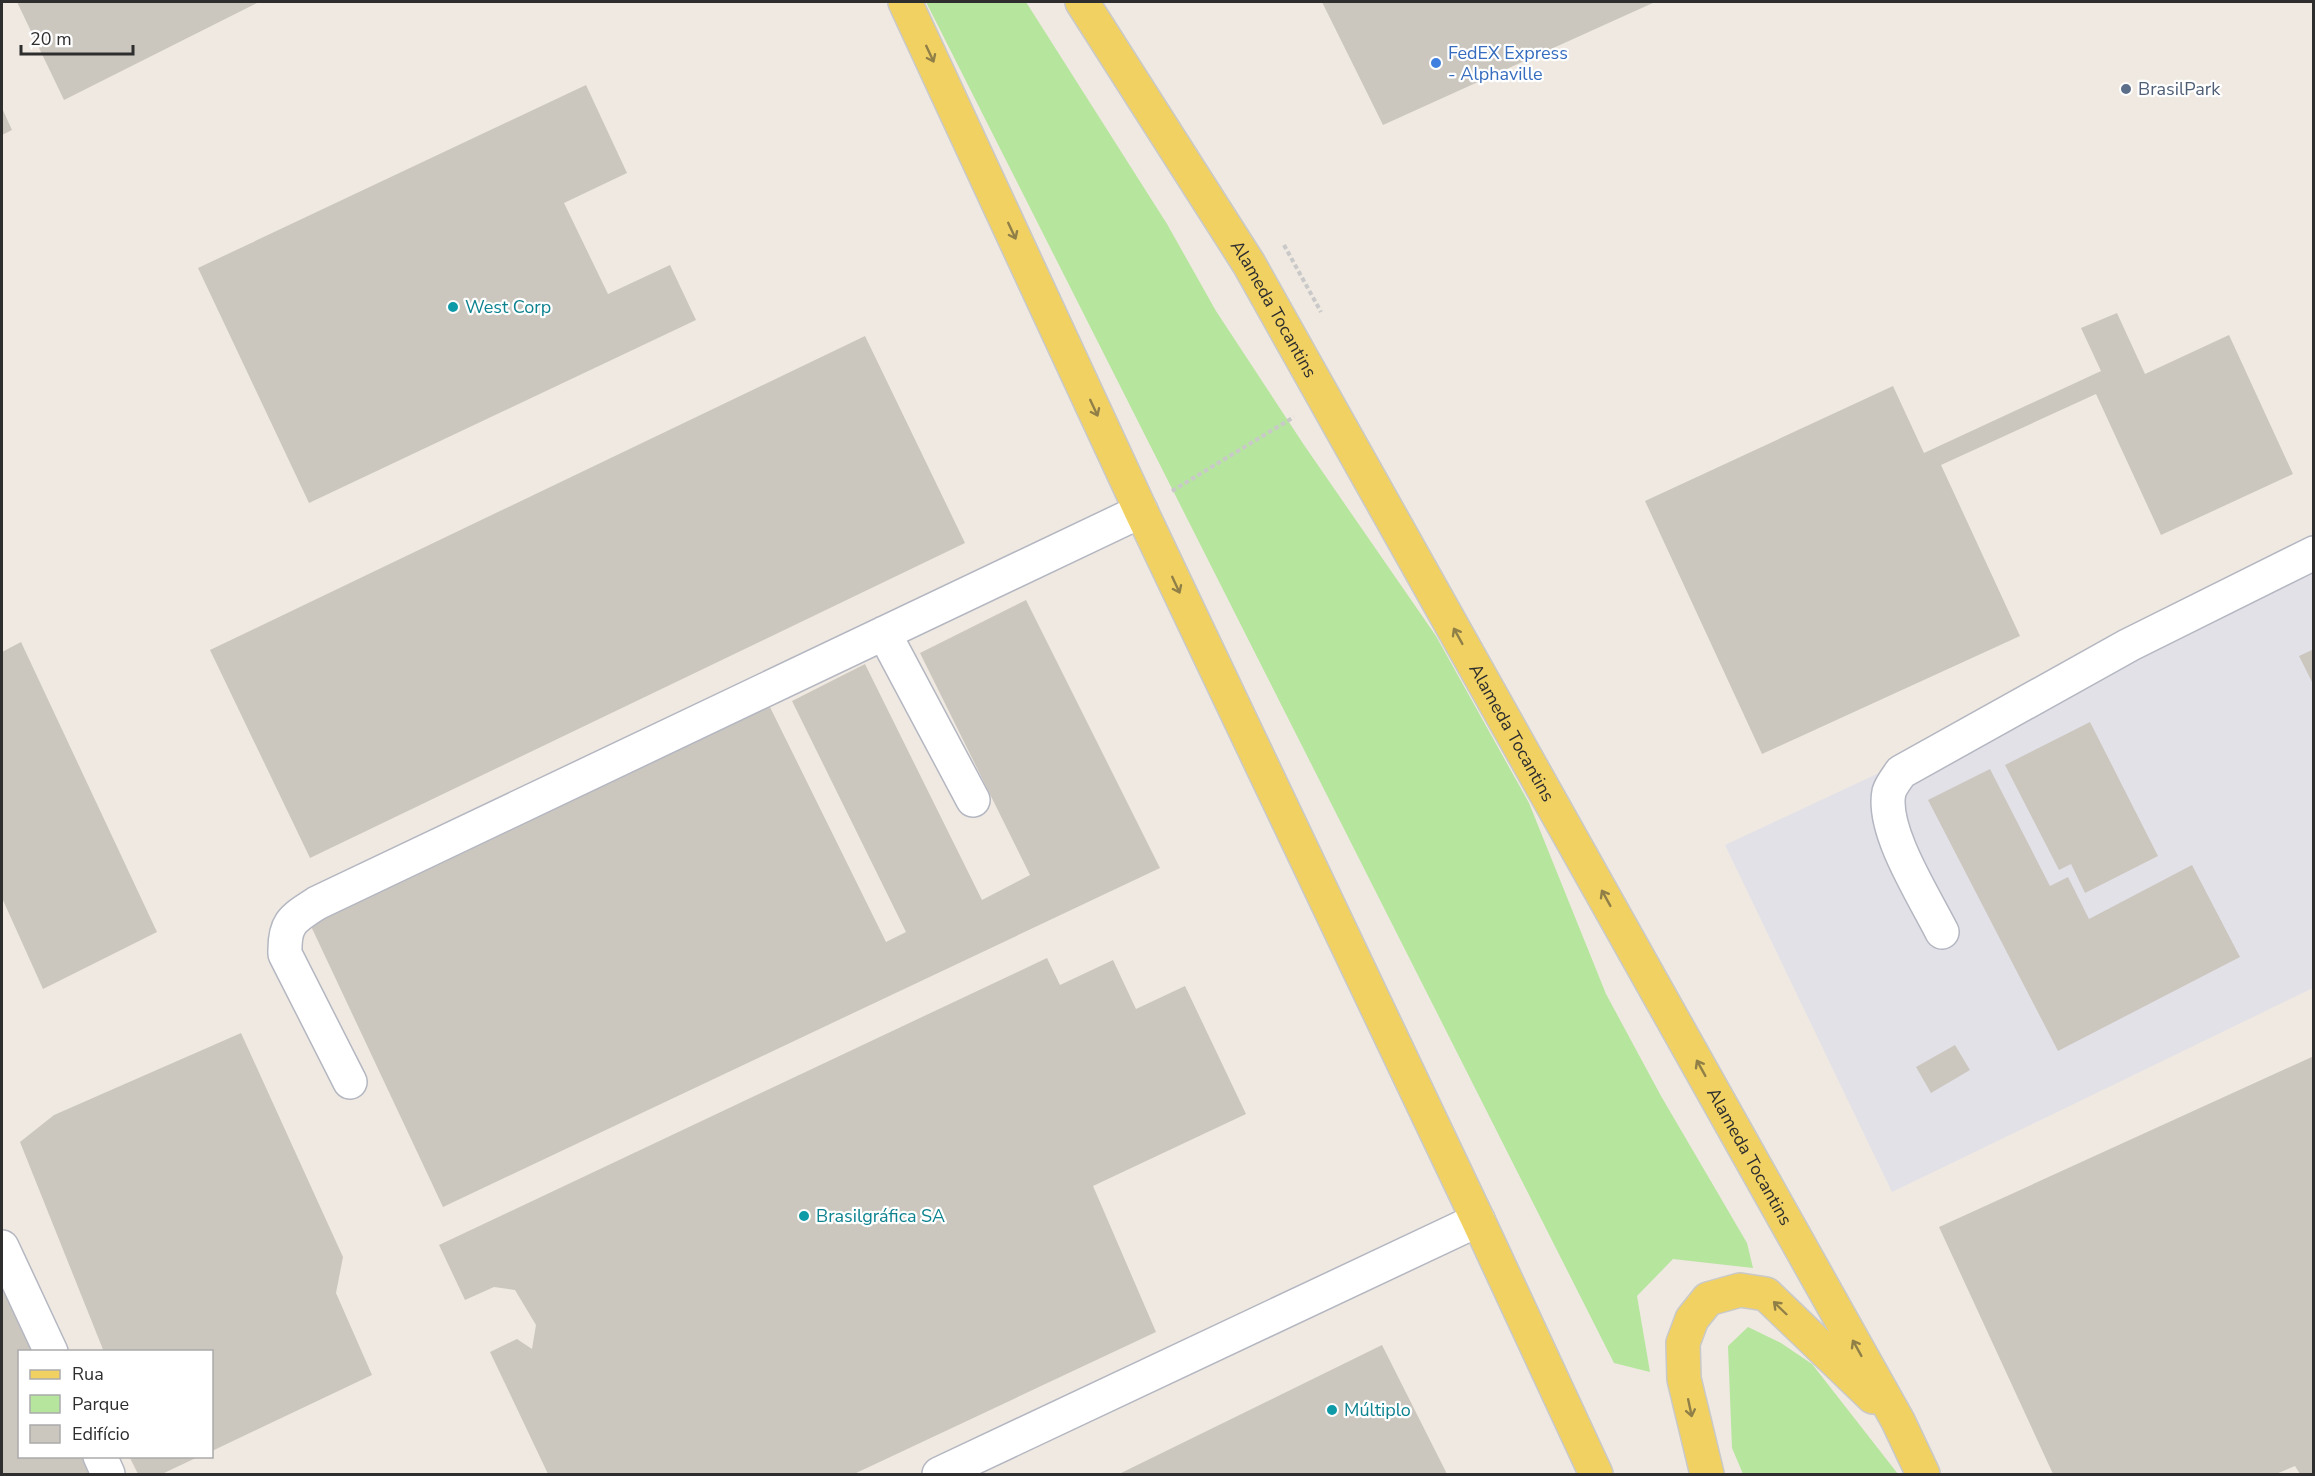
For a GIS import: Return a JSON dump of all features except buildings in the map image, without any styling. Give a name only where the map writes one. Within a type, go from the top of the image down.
[{"type":"main road","points":[[905,2],[1141,511],[1478,1220],[1596,1474]]},
{"type":"main road","name":"Alameda Tocantins","points":[[1082,2],[1249,264],[1898,1421],[1923,1474]]},
{"type":"main road","points":[[1707,1474],[1684,1379],[1683,1343],[1692,1319],[1708,1299],[1740,1290],[1766,1294],[1898,1421]]},
{"type":"lane","points":[[350,1082],[285,954],[285,935],[297,916],[317,903],[456,835],[1141,511]]},
{"type":"lane","points":[[1942,932],[1892,833],[1888,811],[1890,790],[1901,772],[2129,645],[2313,554]]},
{"type":"lane","points":[[884,633],[973,800]]},
{"type":"lane","points":[[939,1474],[1478,1220]]},
{"type":"lane","points":[[2,1246],[50,1350]]},
{"type":"lane","points":[[101,1458],[108,1474]]},
{"type":"path","points":[[1141,511],[1276,426]]},
{"type":"shaded area","points":[[2313,570],[2313,988],[1892,1192],[1725,845]]},
{"type":"green space","points":[[926,2],[1026,2],[1167,224],[1216,311],[1304,445],[1436,636],[1529,803],[1606,994],[1661,1096],[1747,1243],[1753,1268],[1673,1259],[1637,1296],[1650,1372],[1614,1363]]},
{"type":"green space","points":[[1748,1327],[1781,1343],[1812,1364],[1898,1474],[1743,1474],[1732,1448],[1728,1346]]},
{"type":"place","name":"FedEX Express - Alphaville","points":[[1436,63]]},
{"type":"place","name":"BrasilPark","points":[[2126,89]]},
{"type":"place","name":"West Corp","points":[[453,307]]},
{"type":"place","name":"Brasilgráfica SA","points":[[804,1216]]},
{"type":"place","name":"Múltiplo","points":[[1332,1410]]}]
